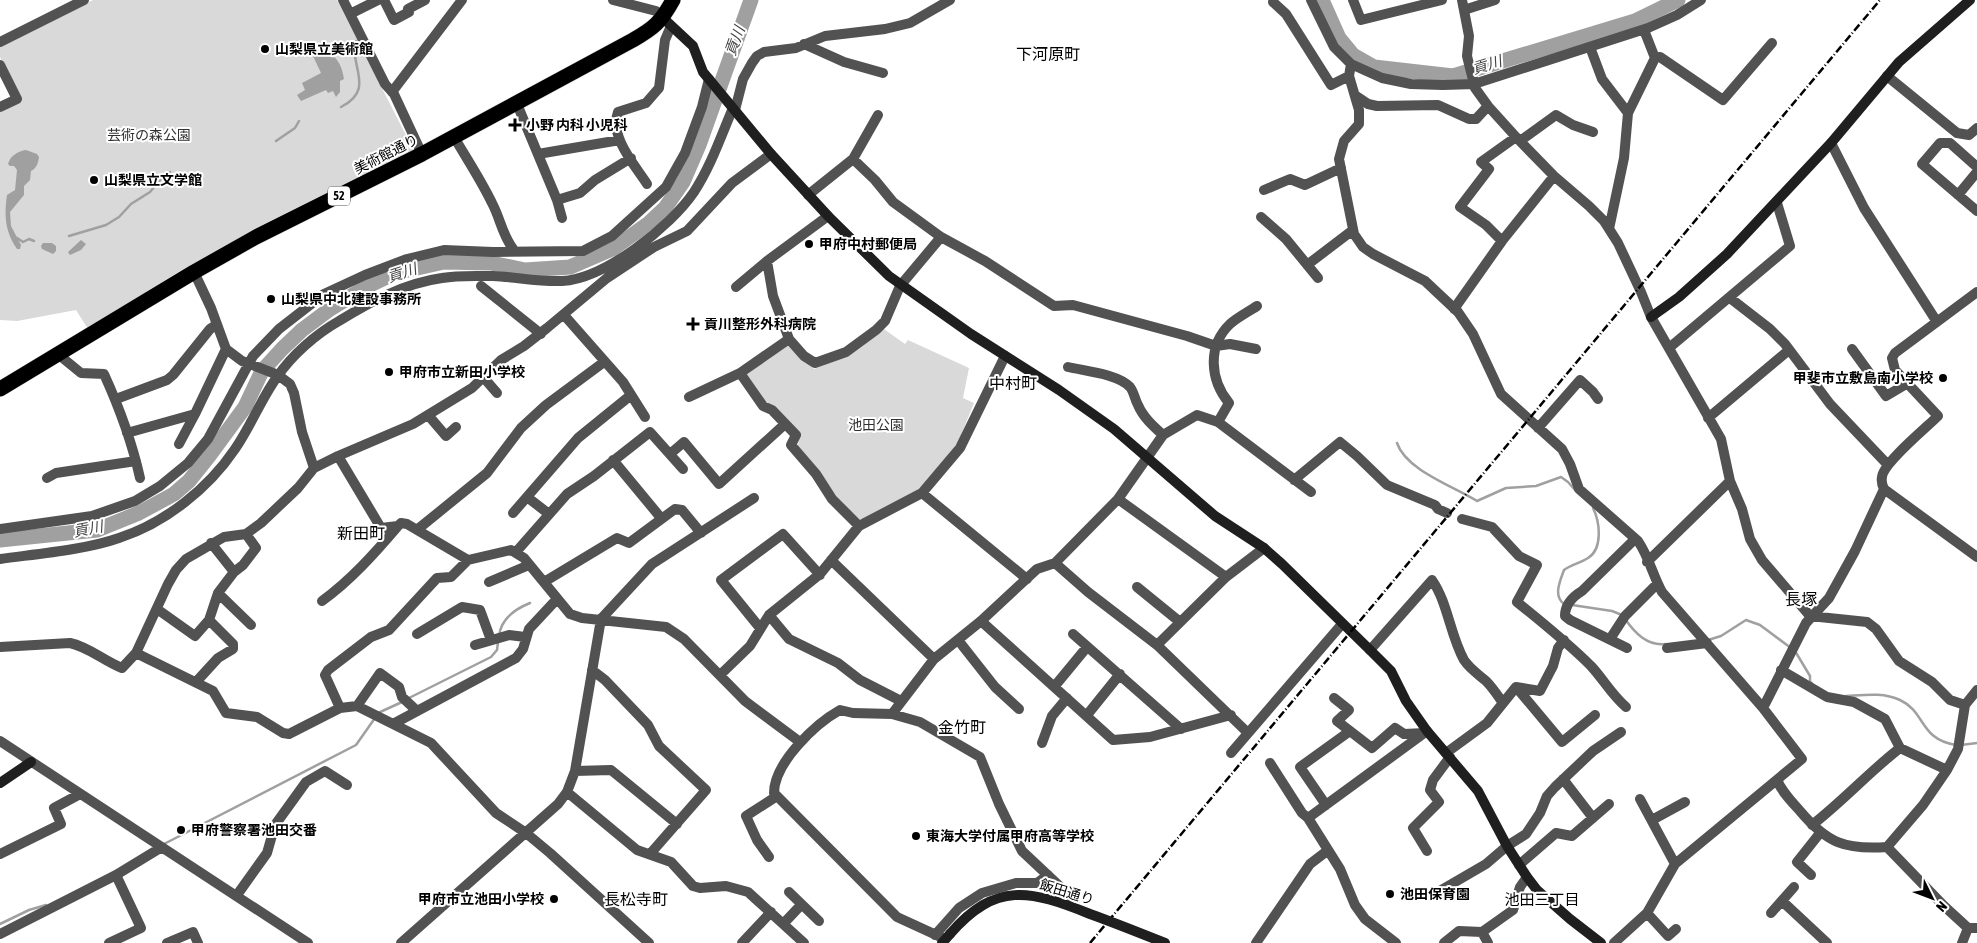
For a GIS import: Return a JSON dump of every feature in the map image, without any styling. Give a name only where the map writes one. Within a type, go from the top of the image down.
[{"type":"highway","name":"美術館通り","points":[[0,389],[194,272],[256,237],[422,154],[667,22],[673,0]]},
{"type":"street","points":[[0,42],[84,0]]},
{"type":"street","points":[[344,0],[422,154]]},
{"type":"street","points":[[350,14],[378,0]]},
{"type":"street","points":[[384,0],[394,20],[409,12],[408,9],[425,0]]},
{"type":"street","points":[[392,92],[462,0]]},
{"type":"street","points":[[613,0],[656,11],[693,46],[698,62],[711,82],[771,154],[828,216],[900,286],[1060,390],[1114,428],[1215,516],[1264,548],[1282,564],[1392,671],[1406,701],[1426,732],[1478,791],[1507,846],[1527,877],[1537,890],[1601,943]]},
{"type":"street","points":[[0,558],[93,545],[119,538],[153,523],[175,510],[217,473],[235,449],[277,375],[306,345],[337,322],[386,296],[414,285],[442,278],[491,276],[564,281],[592,275],[611,266],[672,218],[693,194],[706,172],[743,79],[757,56],[764,52],[796,48],[825,36],[885,29],[910,23],[950,0]]},
{"type":"street","points":[[1311,0],[1334,47],[1351,64],[1382,78],[1411,84],[1443,85],[1473,82],[1644,30],[1700,0]]},
{"type":"street","points":[[1353,0],[1361,20],[1442,0]]},
{"type":"street","points":[[1495,0],[1463,5],[1469,36],[1467,56],[1473,82],[1488,106],[1554,176],[1589,206],[1609,229],[1618,243],[1651,317],[1721,439],[1730,481],[1742,509],[1750,539],[1762,560],[1810,616],[1868,622],[1876,629],[1899,661],[1932,682],[1950,700],[1965,705]]},
{"type":"street","points":[[1651,317],[1679,297],[1727,254],[1831,143],[1899,62],[1970,0]]},
{"type":"street","points":[[1274,2],[1286,14],[1331,85],[1349,76]]},
{"type":"street","points":[[647,184],[620,140],[615,121],[618,112],[646,103],[659,88],[667,22]]},
{"type":"street","points":[[1609,229],[1624,158],[1628,112],[1655,58],[1644,30]]},
{"type":"street","points":[[1655,58],[1660,57],[1723,100],[1772,43]]},
{"type":"street","points":[[804,44],[844,62],[882,73]]},
{"type":"street","points":[[1590,47],[1602,79],[1628,112]]},
{"type":"street","points":[[1351,64],[1349,76],[1359,110],[1359,124],[1344,141],[1339,159],[1354,234],[1363,248],[1425,281],[1454,308],[1473,334],[1501,394],[1562,449],[1579,489],[1635,538],[1644,550],[1662,592],[1763,708],[1802,759],[1675,864],[1648,913],[1614,943]]},
{"type":"street","points":[[0,65],[17,99],[0,107]]},
{"type":"street","points":[[1887,76],[1957,133],[1969,135],[1977,128]]},
{"type":"street","points":[[0,529],[92,516],[135,501],[160,486],[188,463],[208,438],[253,356],[279,329],[324,294],[407,259],[444,250],[493,252],[583,251],[612,236],[666,186],[685,153],[711,82]]},
{"type":"street","points":[[1356,96],[1368,104],[1377,106],[1438,104],[1469,119],[1476,118],[1488,106]]},
{"type":"street","points":[[517,104],[557,200],[562,218]]},
{"type":"street","points":[[808,195],[854,159],[878,115]]},
{"type":"street","points":[[1502,241],[1486,226],[1460,207],[1489,169],[1482,162],[1556,115],[1573,125],[1593,132]]},
{"type":"street","points":[[454,137],[498,213],[504,237],[513,249]]},
{"type":"street","points":[[538,154],[620,140]]},
{"type":"street","points":[[1831,143],[1864,208],[1937,322]]},
{"type":"street","points":[[1977,167],[1950,143],[1940,143],[1922,164],[1977,211]]},
{"type":"street","points":[[0,647],[70,643],[81,645],[122,668],[136,653],[176,570],[186,558],[224,537],[246,534],[261,523],[298,488],[314,468],[413,424],[472,388],[501,360],[541,334],[607,278],[654,247],[687,231],[732,183],[771,154]]},
{"type":"street","points":[[557,200],[580,193],[595,180],[631,158]]},
{"type":"street","points":[[854,159],[894,202],[941,237],[985,261],[1054,306],[1073,305],[1187,336],[1216,346],[1230,344],[1256,349]]},
{"type":"street","points":[[1264,190],[1290,178],[1305,186],[1341,168]]},
{"type":"street","points":[[1958,194],[1977,172]]},
{"type":"street","points":[[1454,308],[1502,241],[1554,176]]},
{"type":"street","points":[[1669,348],[1790,246],[1776,203]]},
{"type":"street","points":[[736,287],[767,261],[828,216]]},
{"type":"street","points":[[1261,217],[1286,239],[1318,278]]},
{"type":"street","points":[[1307,265],[1353,230]]},
{"type":"street","points":[[767,261],[773,296],[789,339],[804,356],[815,363],[846,352],[885,321],[900,286],[941,237]]},
{"type":"street","points":[[194,272],[226,349],[242,361],[277,375],[290,384],[314,468]]},
{"type":"street","points":[[481,286],[541,334]]},
{"type":"street","points":[[1977,292],[1895,353],[1892,358],[1895,370],[1938,416],[1888,465],[1882,476],[1884,489],[1977,557]]},
{"type":"street","points":[[1730,298],[1770,330],[1789,350],[1830,404],[1888,465]]},
{"type":"street","points":[[1218,422],[1228,403],[1220,393],[1212,368],[1216,346],[1222,334],[1231,323],[1257,306]]},
{"type":"street","points":[[564,314],[632,395],[645,417]]},
{"type":"street","points":[[116,399],[167,380],[210,329],[216,325]]},
{"type":"street","points":[[689,397],[740,374],[789,339]]},
{"type":"street","points":[[179,444],[226,349]]},
{"type":"street","points":[[1852,349],[1886,396],[1908,383]]},
{"type":"street","points":[[1708,418],[1789,350]]},
{"type":"street","points":[[59,354],[81,373],[104,374],[116,399],[128,433],[140,478]]},
{"type":"street","points":[[720,675],[750,646],[770,615],[820,575],[859,526],[922,493],[960,448],[1006,356]]},
{"type":"street","points":[[418,530],[439,510],[486,473],[521,428],[546,405],[604,362]]},
{"type":"street","points":[[1068,367],[1120,380],[1131,388],[1137,405],[1144,416],[1163,435]]},
{"type":"street","points":[[740,374],[763,406],[772,410],[796,435],[791,445],[816,474],[832,499],[859,526]]},
{"type":"street","points":[[484,378],[497,393]]},
{"type":"street","points":[[1538,428],[1580,380],[1598,399]]},
{"type":"street","points":[[513,513],[578,438],[632,395]]},
{"type":"street","points":[[128,433],[195,414]]},
{"type":"street","points":[[428,415],[446,436],[456,427]]},
{"type":"street","points":[[892,714],[934,659],[981,621],[1037,569],[1055,563],[1118,499],[1146,456],[1163,435],[1197,415],[1218,422],[1311,492]]},
{"type":"street","points":[[670,454],[684,442],[719,484],[785,424]]},
{"type":"street","points":[[516,552],[567,494],[594,476],[650,432],[684,469]]},
{"type":"street","points":[[1294,480],[1340,442],[1387,486],[1435,505],[1447,514]]},
{"type":"street","points":[[338,456],[381,528],[398,526]]},
{"type":"street","points":[[613,460],[661,518]]},
{"type":"street","points":[[47,478],[56,473],[136,461]]},
{"type":"street","points":[[1648,562],[1730,481]]},
{"type":"street","points":[[1763,708],[1810,616],[1817,612],[1829,598],[1855,551],[1884,489]]},
{"type":"street","points":[[922,493],[1027,579]]},
{"type":"street","points":[[527,496],[549,514]]},
{"type":"street","points":[[401,943],[558,804],[567,792],[575,770],[601,620],[652,564],[754,498]]},
{"type":"street","points":[[1118,499],[1226,577]]},
{"type":"street","points":[[544,582],[617,538],[629,543],[675,509],[682,510],[701,532]]},
{"type":"street","points":[[1462,518],[1492,527],[1520,556],[1537,566],[1517,602],[1564,640],[1598,674],[1613,696],[1626,707]]},
{"type":"street","points":[[322,600],[340,587],[374,555],[401,523],[418,530],[468,560]]},
{"type":"street","points":[[157,609],[195,636],[209,620],[218,593],[256,548],[246,534]]},
{"type":"street","points":[[760,628],[721,580],[783,534],[820,575]]},
{"type":"street","points":[[1627,648],[1570,620],[1565,616],[1565,611],[1566,605],[1576,594],[1582,591],[1635,538]]},
{"type":"street","points":[[211,543],[234,572]]},
{"type":"street","points":[[1158,644],[1226,577],[1264,548]]},
{"type":"street","points":[[340,708],[325,675],[328,670],[371,637],[389,630],[437,578],[451,577],[468,560],[511,550],[516,552],[529,565],[570,614],[582,618],[666,627],[684,639],[745,701],[800,742]]},
{"type":"street","points":[[832,560],[934,659]]},
{"type":"street","points":[[1055,563],[1088,592],[1158,644],[1248,733]]},
{"type":"street","points":[[489,582],[529,565]]},
{"type":"street","points":[[1370,650],[1432,580],[1438,589],[1453,636],[1464,660],[1472,670],[1487,682],[1503,703]]},
{"type":"street","points":[[1610,639],[1625,616],[1657,584]]},
{"type":"street","points":[[1137,587],[1180,622]]},
{"type":"street","points":[[218,593],[251,625]]},
{"type":"street","points":[[393,724],[516,658],[523,650],[529,629],[557,599]]},
{"type":"street","points":[[417,634],[462,607],[480,610],[490,640]]},
{"type":"street","points":[[770,615],[789,639],[838,663],[860,680],[901,701]]},
{"type":"street","points":[[196,682],[218,658],[233,649],[233,644],[209,620]]},
{"type":"street","points":[[981,621],[1113,740],[1150,737],[1231,715]]},
{"type":"street","points":[[1231,753],[1342,624]]},
{"type":"street","points":[[1073,634],[1181,729]]},
{"type":"street","points":[[475,644],[510,635],[526,637]]},
{"type":"street","points":[[958,640],[995,688],[1019,709]]},
{"type":"street","points":[[1516,687],[1540,691],[1553,666],[1558,648],[1564,640]]},
{"type":"street","points":[[1667,648],[1706,642]]},
{"type":"street","points":[[1054,687],[1088,647]]},
{"type":"street","points":[[136,653],[213,691],[226,713],[257,717],[283,733],[289,734],[340,708],[357,706],[431,743],[496,813],[526,833],[649,943]]},
{"type":"street","points":[[592,670],[605,680],[648,725],[658,746],[706,790],[650,854]]},
{"type":"street","points":[[1781,670],[1828,697],[1854,702],[1885,719],[1900,748],[1947,770]]},
{"type":"street","points":[[357,706],[380,673],[398,687],[402,697],[417,711]]},
{"type":"street","points":[[1087,715],[1120,674]]},
{"type":"street","points":[[1427,852],[1413,828],[1439,802],[1430,790],[1433,780],[1448,755],[1487,723],[1516,687]]},
{"type":"street","points":[[1516,687],[1562,742],[1595,715]]},
{"type":"street","points":[[1776,780],[1781,789],[1816,829],[1832,840],[1861,849],[1887,847],[1923,805],[1947,770],[1958,749],[1965,705],[1977,690]]},
{"type":"street","points":[[1042,743],[1052,716],[1067,698]]},
{"type":"street","points":[[1334,698],[1349,710],[1337,721],[1372,748],[1395,728],[1404,734],[1426,732]]},
{"type":"street","points":[[1048,875],[1037,883],[1016,883],[982,892],[968,900],[959,908],[943,938],[897,917],[774,794],[774,785],[800,742],[831,715],[840,710],[853,713],[892,714],[920,722],[980,757],[998,804],[1022,851],[1048,875],[1071,897]]},
{"type":"street","points":[[1326,805],[1300,767],[1350,731]]},
{"type":"street","points":[[1308,818],[1426,732]]},
{"type":"street","points":[[1432,896],[1486,864],[1529,830],[1548,796],[1563,779],[1593,751],[1621,732]]},
{"type":"street","points":[[0,741],[304,942]]},
{"type":"street","points":[[1811,875],[1798,862],[1816,829],[1829,812],[1875,768],[1900,748]]},
{"type":"street","points":[[0,782],[31,762]]},
{"type":"street","points":[[1270,763],[1340,869],[1355,905],[1365,919],[1396,943]]},
{"type":"street","points":[[575,770],[611,770],[677,824]]},
{"type":"street","points":[[236,896],[267,853],[276,825],[306,782],[325,771],[347,785]]},
{"type":"street","points":[[1563,779],[1592,818]]},
{"type":"street","points":[[567,792],[636,850],[671,862],[693,886],[700,888],[726,886],[748,892],[804,943]]},
{"type":"street","points":[[0,854],[60,824],[54,808],[80,794]]},
{"type":"street","points":[[769,857],[756,840],[746,816],[777,796]]},
{"type":"street","points":[[1640,799],[1675,864]]},
{"type":"street","points":[[1652,820],[1685,802]]},
{"type":"street","points":[[1519,864],[1556,834],[1572,836],[1609,804]]},
{"type":"street","points":[[0,934],[116,875],[162,847]]},
{"type":"street","points":[[1887,847],[1972,928],[1962,943]]},
{"type":"street","points":[[1256,943],[1305,870],[1327,851]]},
{"type":"street","points":[[109,943],[141,928],[116,875]]},
{"type":"street","points":[[1444,943],[1459,931],[1482,932],[1513,910],[1520,887],[1527,877]]},
{"type":"street","points":[[1771,913],[1794,887]]},
{"type":"street","points":[[789,892],[819,921]]},
{"type":"street","name":"飯田通り","points":[[943,938],[964,917],[978,907],[1005,896],[1020,895],[1042,896],[1062,902],[1165,943]]},
{"type":"street","points":[[1782,900],[1827,943]]},
{"type":"street","points":[[784,923],[801,904]]},
{"type":"street","points":[[742,943],[771,912]]},
{"type":"street","points":[[1648,913],[1668,936],[1676,929]]},
{"type":"street","points":[[167,943],[193,932],[198,943]]},
{"type":"street","points":[[1482,932],[1488,943]]},
{"type":"green space","name":"芸術の森公園","points":[[93,0],[337,0],[414,151],[259,227],[175,274],[88,329],[76,310],[17,321],[0,320],[0,109],[20,100],[0,57],[0,45]]},
{"type":"green space","name":"池田公園","points":[[881,327],[905,344],[908,340],[969,368],[963,398],[974,403],[958,442],[920,491],[863,519],[859,519],[838,500],[797,448],[800,436],[765,403],[745,373],[786,344],[790,345],[814,369],[850,354]]},
{"type":"shaded area","points":[[323,52],[332,55],[340,65],[344,79],[340,81],[340,92],[336,97],[333,91],[328,93],[326,90],[301,101],[297,95],[305,90],[302,83],[321,73],[313,56]]},
{"type":"shaded area","points":[[26,150],[37,154],[39,157],[36,167],[31,171],[30,180],[24,186],[24,195],[10,212],[11,226],[21,245],[20,249],[17,249],[6,224],[6,210],[7,195],[15,190],[17,170],[14,166],[8,164],[15,154]]},
{"type":"shaded area","points":[[81,240],[86,244],[81,250],[70,255],[68,252]]},
{"type":"shaded area","points":[[43,243],[52,243],[56,246],[56,251],[53,254],[42,249]]},
{"type":"waterway","name":"貢川","points":[[0,540],[97,530],[139,513],[174,494],[189,481],[209,456],[245,407],[262,371],[282,349],[302,330],[330,309],[366,287],[395,273],[444,262],[491,263],[525,270],[570,267],[614,248],[649,223],[665,208],[683,182],[699,145],[751,0]]},
{"type":"waterway","name":"貢川","points":[[1322,0],[1339,38],[1353,55],[1374,67],[1453,76],[1635,21],[1678,0]]},
{"type":"waterway","points":[[341,107],[357,93],[359,85],[355,51],[356,41]]},
{"type":"waterway","points":[[276,141],[295,128],[299,121]]},
{"type":"waterway","points":[[69,236],[106,225],[119,217],[131,204],[150,192],[166,173],[170,172]]},
{"type":"waterway","points":[[17,238],[23,242],[29,239],[34,241]]},
{"type":"waterway","points":[[1397,443],[1402,453],[1431,477],[1477,501],[1506,488],[1536,486],[1561,477],[1575,490]]},
{"type":"waterway","points":[[1564,604],[1558,593],[1559,583],[1564,570],[1593,554],[1598,542],[1597,520],[1593,508]]},
{"type":"waterway","points":[[499,636],[500,630],[510,615],[530,603]]},
{"type":"waterway","points":[[1572,605],[1612,611],[1622,615]]},
{"type":"waterway","points":[[1625,619],[1642,638],[1653,643],[1665,644]]},
{"type":"waterway","points":[[1708,640],[1721,636],[1746,620],[1760,625],[1791,648]]},
{"type":"waterway","points":[[407,699],[491,657],[497,650],[498,642]]},
{"type":"waterway","points":[[1795,651],[1810,676],[1810,682],[1812,683]]},
{"type":"waterway","points":[[1846,696],[1880,695],[1894,697],[1915,711],[1935,737],[1956,745]]},
{"type":"waterway","points":[[378,713],[402,702]]},
{"type":"waterway","points":[[164,844],[356,745],[375,718]]},
{"type":"waterway","points":[[1961,745],[1977,743]]},
{"type":"waterway","points":[[0,924],[29,910],[46,905]]},
{"type":"railway","points":[[1090,943],[1880,0]]},
{"type":"place","name":"山梨県立美術館","points":[[265,49]]},
{"type":"place","name":"小野 内科 小児科","points":[[515,125]]},
{"type":"place","name":"山梨県立文学館","points":[[94,180]]},
{"type":"place","name":"甲府中村郵便局","points":[[809,244]]},
{"type":"place","name":"山梨県中北建設事務所","points":[[271,299]]},
{"type":"place","name":"貢川整形外科病院","points":[[693,324]]},
{"type":"place","name":"甲府市立新田小学校","points":[[389,372]]},
{"type":"place","name":"甲斐市立敷島南小学校","points":[[1943,378]]},
{"type":"place","name":"甲府警察署池田交番","points":[[181,830]]},
{"type":"place","name":"東海大学付属甲府高等学校","points":[[916,836]]},
{"type":"place","name":"池田保育園","points":[[1390,894]]},
{"type":"place","name":"甲府市立池田小学校","points":[[554,899]]},
{"type":"district","name":"下河原町","points":[[1048,54]]},
{"type":"district","name":"中村町","points":[[1013,383]]},
{"type":"district","name":"新田町","points":[[361,533]]},
{"type":"district","name":"長塚","points":[[1801,599]]},
{"type":"district","name":"金竹町","points":[[962,727]]},
{"type":"district","name":"長松寺町","points":[[636,899]]},
{"type":"district","name":"池田三丁目","points":[[1542,900]]}]
